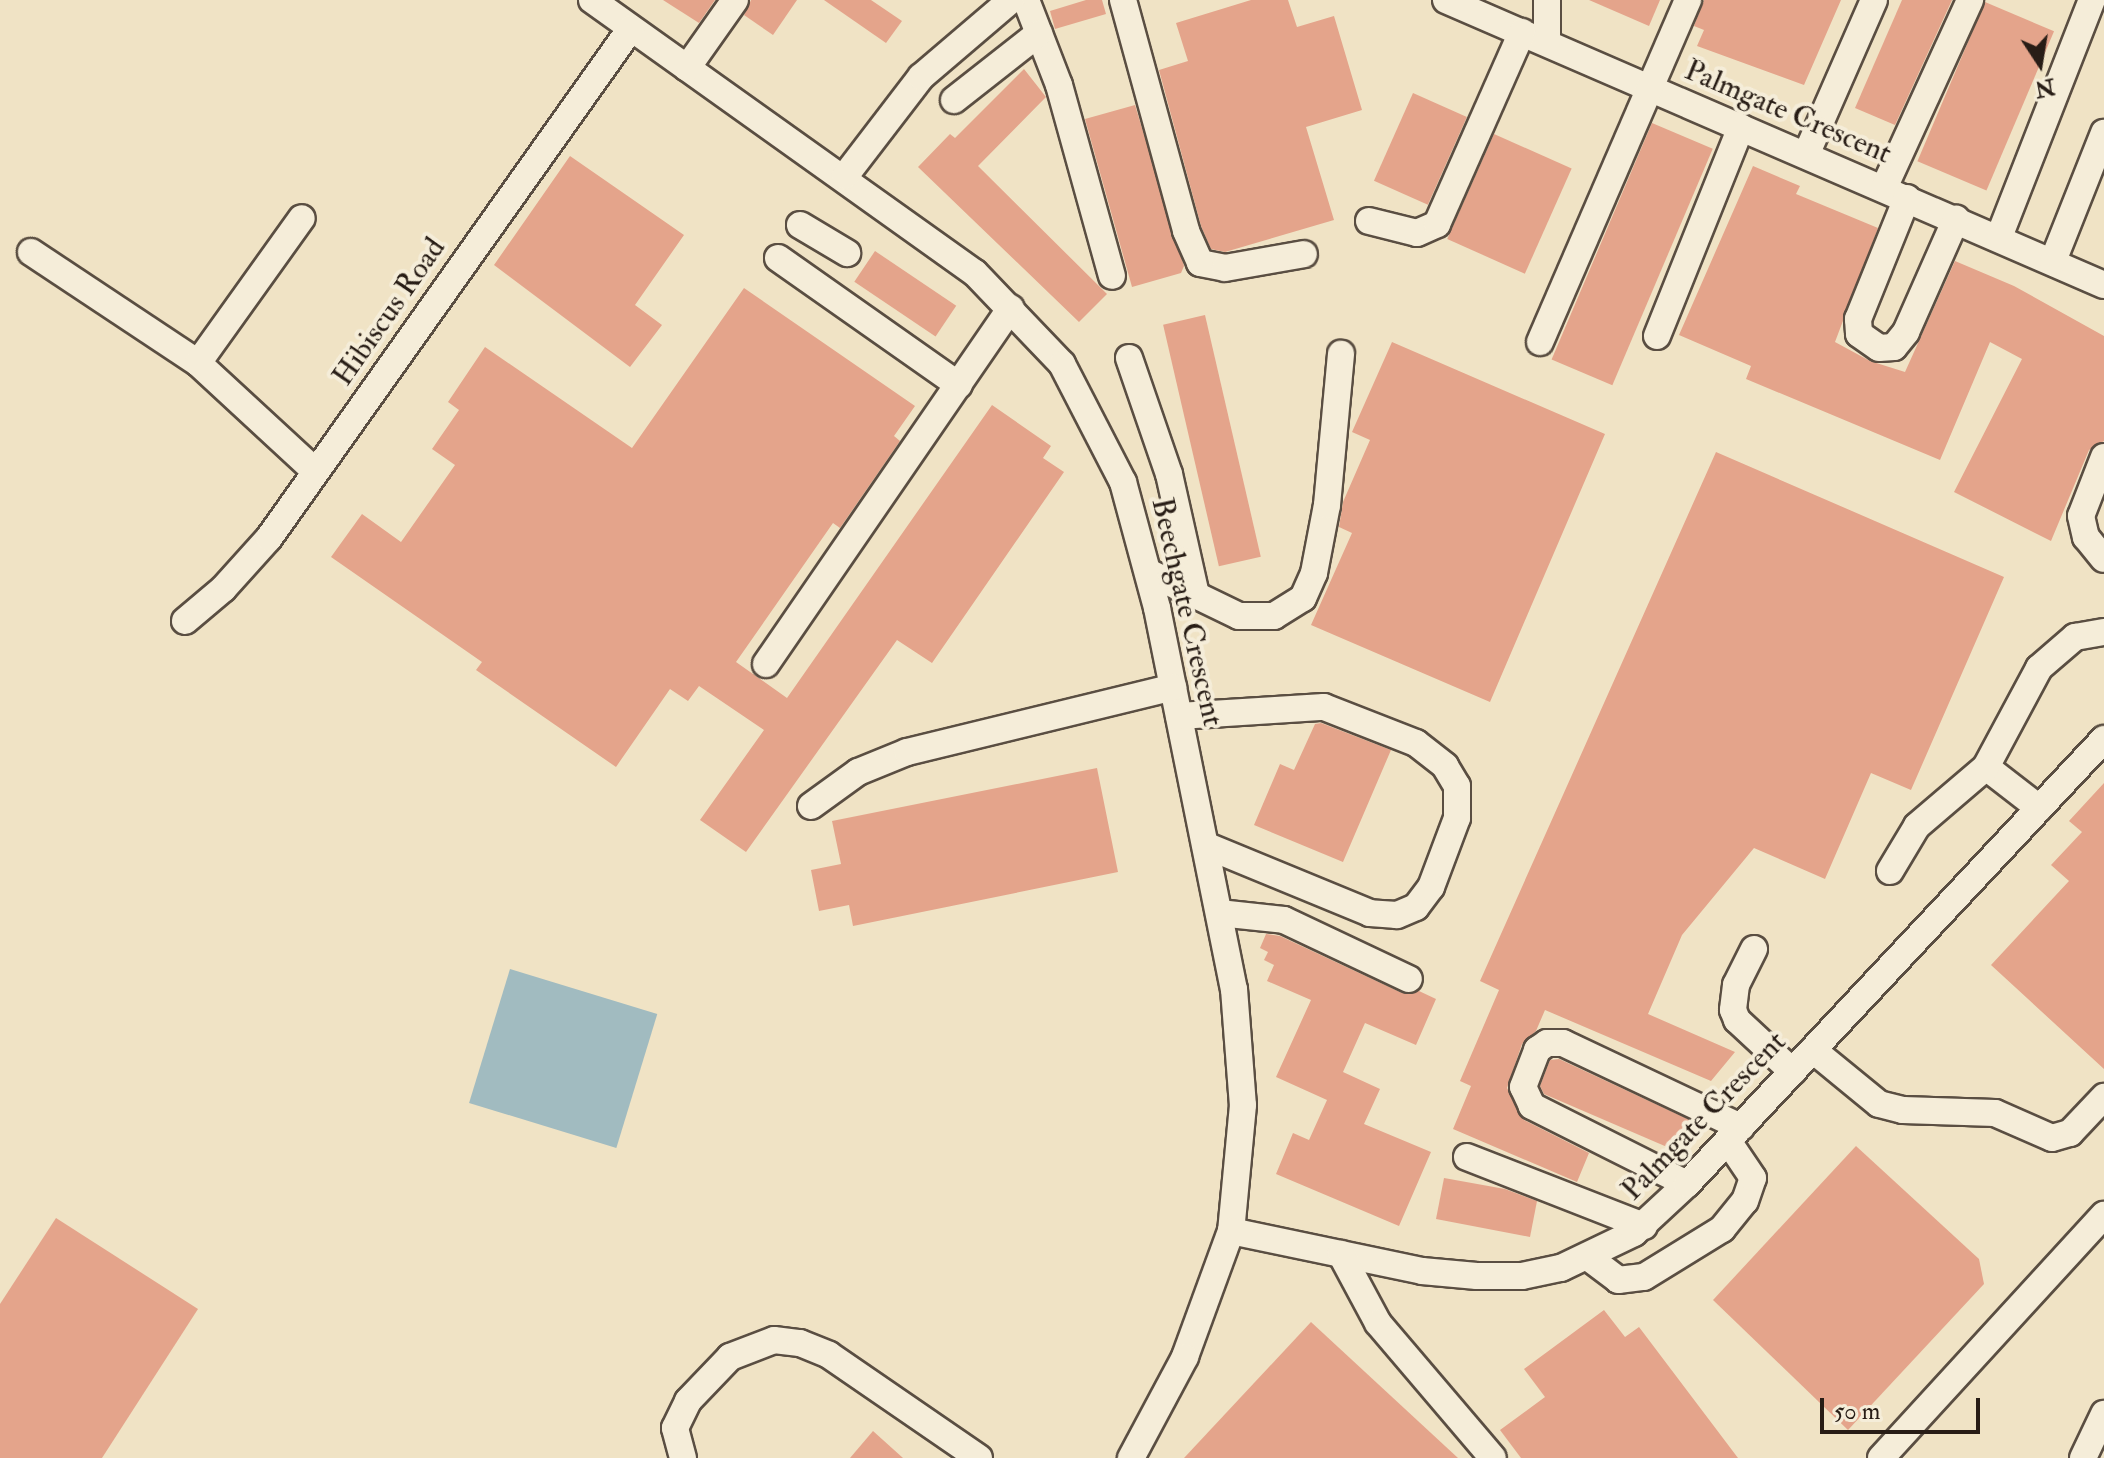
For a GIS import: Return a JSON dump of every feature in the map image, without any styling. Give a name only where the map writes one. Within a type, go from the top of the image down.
[{"type":"street","name":"Beechgate Crescent","points":[[592,0],[845,176],[975,273],[1062,364],[1087,405],[1123,482],[1148,572],[1173,687],[1219,913],[1242,1054],[1240,1149],[1231,1231],[1185,1357],[1131,1458]]},
{"type":"street","points":[[687,68],[735,0]]},
{"type":"street","points":[[845,176],[921,77],[1011,0]]},
{"type":"street","points":[[1026,0],[1062,98],[1112,276]]},
{"type":"street","points":[[1123,0],[1195,256],[1214,269],[1304,254]]},
{"type":"street","name":"Palmgate Crescent","points":[[1446,0],[2104,285]]},
{"type":"street","points":[[1547,0],[1547,43]]},
{"type":"street","points":[[1540,342],[1653,89],[1688,0]]},
{"type":"street","points":[[1806,155],[1874,0]]},
{"type":"street","points":[[1956,219],[1906,332],[1894,347],[1879,348],[1859,334],[1858,319],[1896,193],[1970,0]]},
{"type":"street","points":[[1999,237],[2092,0]]},
{"type":"street","name":"Hibiscus Road","points":[[185,621],[243,570],[631,28]]},
{"type":"street","points":[[1369,221],[1417,233],[1437,224],[1522,32]]},
{"type":"street","points":[[954,100],[1039,33]]},
{"type":"street","points":[[1657,336],[1741,127]]},
{"type":"street","points":[[2053,261],[2103,138]]},
{"type":"street","points":[[198,363],[302,218]]},
{"type":"street","points":[[847,253],[811,231],[789,265],[959,385]]},
{"type":"street","points":[[31,252],[198,363],[315,471]]},
{"type":"street","points":[[766,664],[1011,308]]},
{"type":"street","points":[[1148,572],[1196,595],[1257,618],[1290,609],[1303,598],[1314,573],[1327,505],[1341,354]]},
{"type":"street","points":[[1129,358],[1169,474],[1196,595]]},
{"type":"street","points":[[2104,457],[2081,516],[2086,537],[2104,559]]},
{"type":"street","points":[[1890,871],[1917,826],[1986,767],[2039,668],[2075,637],[2104,632]]},
{"type":"street","points":[[811,806],[858,772],[907,752],[1173,687]]},
{"type":"street","points":[[1179,716],[1324,707],[1416,743],[1445,766],[1457,786],[1457,818],[1431,887],[1416,907],[1397,915],[1370,913],[1205,845]]},
{"type":"street","name":"Palmgate Crescent","points":[[1231,1231],[1341,1254],[1477,1276],[1522,1276],[1588,1257],[1644,1226],[1735,1134],[2104,739]]},
{"type":"street","points":[[1986,767],[2039,808]]},
{"type":"street","points":[[1219,913],[1284,920],[1409,979]]},
{"type":"street","points":[[1754,949],[1736,985],[1733,1010],[1737,1020],[1793,1072]]},
{"type":"street","points":[[1588,1257],[1605,1274],[1631,1280],[1675,1262],[1722,1229],[1745,1201],[1753,1178],[1735,1134],[1563,1043],[1547,1043],[1537,1050],[1523,1087],[1532,1106],[1687,1184]]},
{"type":"street","points":[[1813,1050],[1879,1104],[1995,1113],[2052,1138],[2070,1133],[2104,1097]]},
{"type":"street","points":[[1467,1157],[1644,1226]]},
{"type":"street","points":[[1881,1458],[2104,1215]]},
{"type":"street","points":[[1341,1254],[1378,1323],[1493,1458]]},
{"type":"street","points":[[683,1458],[675,1428],[688,1401],[730,1357],[774,1340],[800,1343],[829,1355],[979,1458]]},
{"type":"street","points":[[2083,1458],[2104,1414]]},
{"type":"water","points":[[510,969],[657,1014],[616,1148],[469,1103]]},
{"type":"building","points":[[663,0],[715,0],[699,23]]},
{"type":"building","points":[[751,0],[797,0],[773,35],[744,15]]},
{"type":"building","points":[[824,0],[871,0],[902,21],[886,43]]},
{"type":"building","points":[[1086,0],[1102,0],[1106,14],[1055,29],[1050,11]]},
{"type":"building","points":[[1251,0],[1288,0],[1297,27],[1334,16],[1362,110],[1306,127],[1334,220],[1225,252],[1211,249],[1201,226],[1159,70],[1188,61],[1176,23]]},
{"type":"building","points":[[1589,0],[1660,0],[1649,26]]},
{"type":"building","points":[[1704,0],[1841,0],[1804,85],[1697,46],[1704,30],[1694,26]]},
{"type":"building","points":[[1902,0],[1952,0],[1895,125],[1855,108]]},
{"type":"building","points":[[1985,2],[2054,31],[1986,191],[1917,161]]},
{"type":"building","points":[[1024,69],[1046,97],[978,166],[1107,294],[1079,322],[918,167],[950,134],[955,138]]},
{"type":"building","points":[[1413,93],[1467,117],[1428,205],[1374,181]]},
{"type":"building","points":[[1135,105],[1184,266],[1181,273],[1132,287],[1085,119]]},
{"type":"building","points":[[1652,123],[1713,149],[1612,385],[1552,360]]},
{"type":"building","points":[[1494,134],[1572,169],[1525,274],[1447,239]]},
{"type":"building","points":[[570,156],[684,235],[635,305],[662,325],[630,367],[494,265]]},
{"type":"building","points":[[1753,166],[1800,186],[1796,194],[1878,228],[1835,342],[1870,361],[1905,372],[1955,261],[2014,286],[2104,336],[2104,441],[2089,450],[2051,541],[1954,492],[2022,359],[1990,342],[1940,460],[1746,379],[1751,366],[1679,335]]},
{"type":"building","points":[[875,251],[956,306],[936,336],[854,282]]},
{"type":"building","points":[[744,288],[915,406],[894,436],[900,441],[840,528],[833,523],[736,662],[787,698],[992,405],[1051,446],[1043,458],[1064,472],[932,663],[897,640],[746,852],[700,820],[764,730],[699,686],[688,701],[670,689],[616,767],[476,670],[482,662],[331,557],[362,514],[401,542],[455,465],[432,449],[459,410],[448,402],[485,347],[632,448]]},
{"type":"building","points":[[1205,315],[1261,557],[1219,566],[1163,325]]},
{"type":"building","points":[[1392,342],[1605,434],[1490,702],[1311,625],[1352,533],[1339,527],[1343,502],[1370,440],[1352,432]]},
{"type":"building","points":[[1716,452],[2004,577],[1911,790],[1871,773],[1825,879],[1754,848],[1682,935],[1648,1014],[1735,1052],[1711,1081],[1545,1010],[1536,1031],[1522,1044],[1507,1088],[1524,1120],[1589,1153],[1577,1182],[1453,1129],[1471,1086],[1460,1081],[1499,990],[1480,981]]},
{"type":"building","points":[[1321,723],[1391,750],[1343,862],[1254,825],[1280,764],[1294,770],[1315,724]]},
{"type":"building","points":[[1097,768],[1118,872],[853,926],[849,905],[819,911],[811,870],[841,864],[832,821]]},
{"type":"building","points":[[2104,783],[2104,1069],[1991,965],[2069,881],[2051,865],[2082,832],[2069,821]]},
{"type":"building","points":[[1266,934],[1280,936],[1402,993],[1419,991],[1436,999],[1416,1045],[1365,1023],[1343,1072],[1380,1089],[1364,1124],[1431,1152],[1399,1226],[1276,1174],[1293,1133],[1309,1140],[1327,1100],[1276,1077],[1311,1000],[1267,981],[1274,965],[1264,960],[1268,952],[1260,948]]},
{"type":"building","points":[[1559,1059],[1694,1122],[1681,1153],[1544,1094],[1540,1086],[1550,1060]]},
{"type":"building","points":[[1856,1146],[1979,1259],[1984,1284],[1848,1430],[1713,1300]]},
{"type":"building","points":[[1444,1178],[1505,1189],[1537,1201],[1530,1237],[1436,1219]]},
{"type":"building","points":[[56,1218],[198,1309],[102,1458],[0,1458],[0,1304]]},
{"type":"building","points":[[1604,1310],[1625,1337],[1639,1327],[1738,1458],[1521,1458],[1500,1430],[1545,1397],[1524,1369]]},
{"type":"building","points":[[1311,1322],[1458,1458],[1184,1458]]},
{"type":"building","points":[[873,1431],[903,1458],[850,1458]]}]
